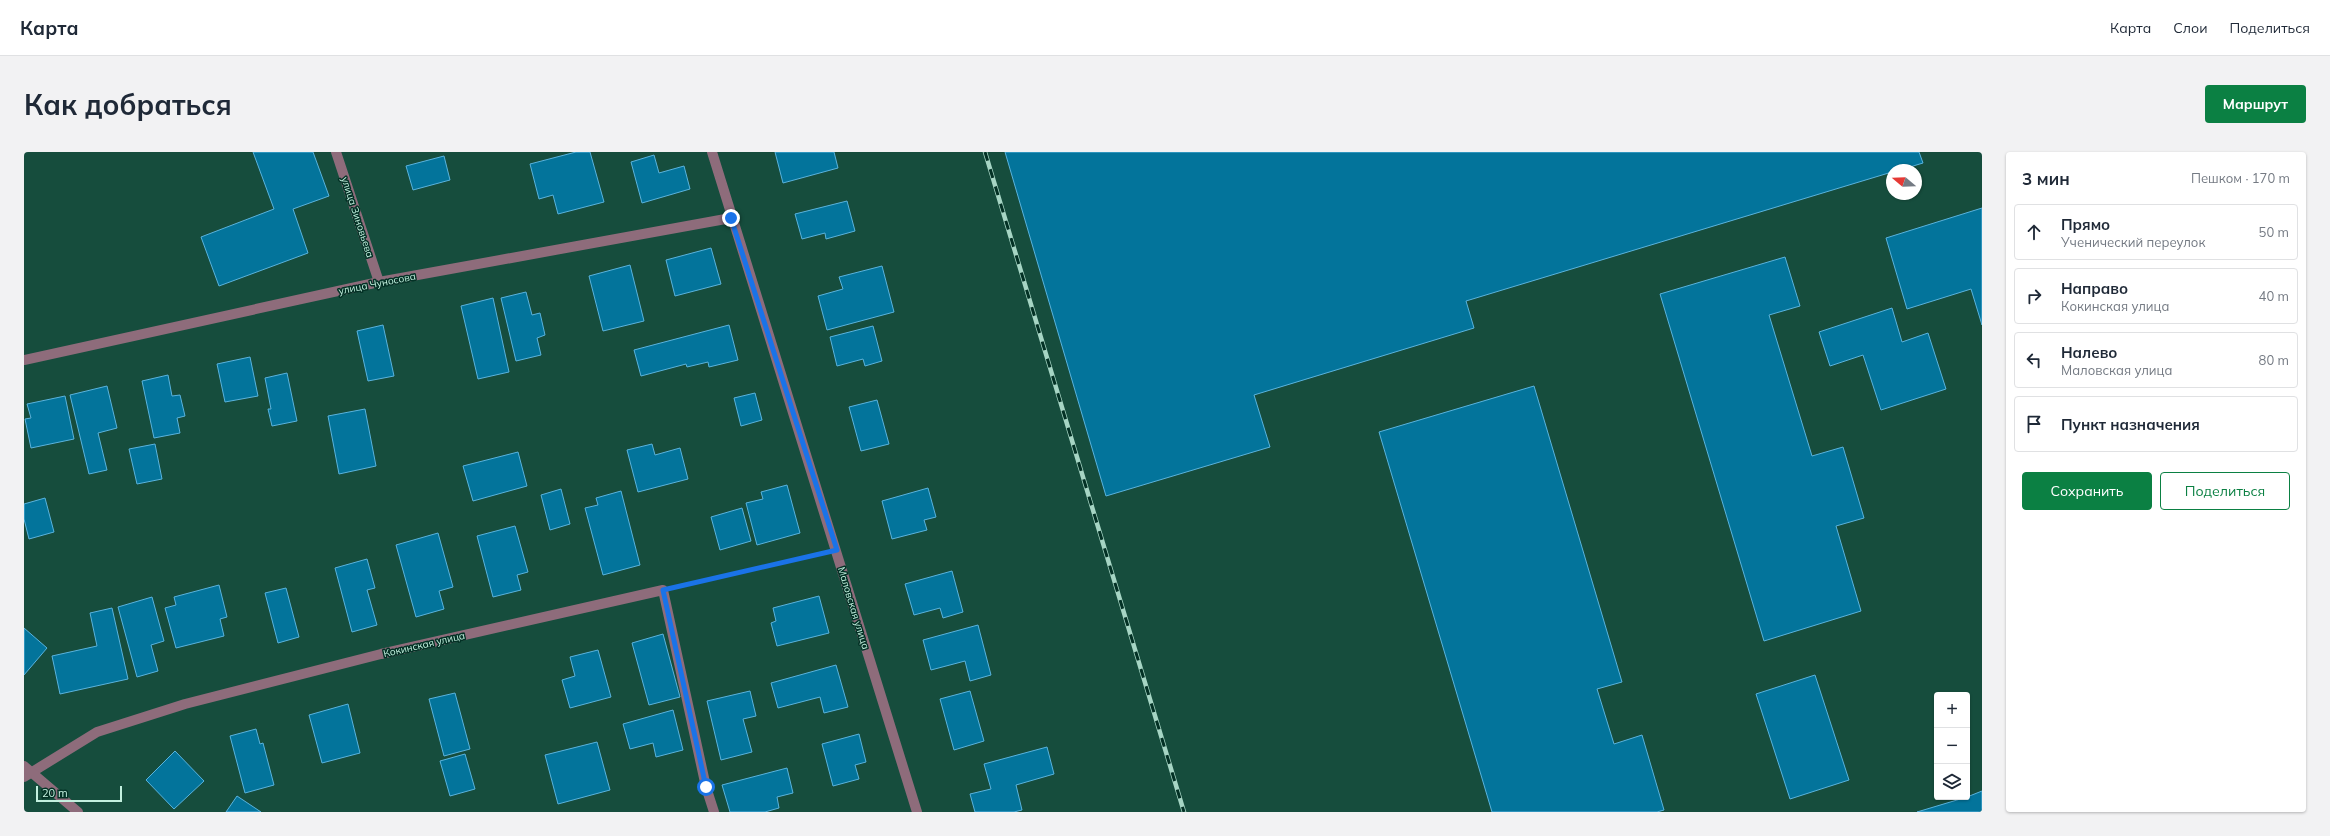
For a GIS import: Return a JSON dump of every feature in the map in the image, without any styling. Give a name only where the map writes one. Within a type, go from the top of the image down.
[{"type":"street","name":"улица Зиновьева","points":[[336,152],[379,282]]},
{"type":"street","name":"Маловская улица","points":[[712,152],[731,218],[837,550],[917,812]]},
{"type":"street","name":"улица Чуносова","points":[[24,360],[379,282],[731,218]]},
{"type":"street","name":"Кокинская улица","points":[[26,771],[97,732],[185,704],[381,654],[663,590]]},
{"type":"street","points":[[663,590],[706,787],[714,812]]},
{"type":"street","points":[[26,771],[78,812]]},
{"type":"path","points":[[663,590],[837,550]]},
{"type":"building","points":[[253,152],[313,152],[329,196],[293,209],[308,253],[219,286],[201,237],[274,209]]},
{"type":"building","points":[[576,152],[590,152],[604,202],[558,214],[553,195],[539,199],[530,164]]},
{"type":"building","points":[[775,152],[834,152],[838,168],[783,183]]},
{"type":"building","points":[[1005,152],[1919,152],[1923,163],[1886,164],[1886,174],[1466,301],[1474,328],[1254,395],[1270,447],[1106,496]]},
{"type":"building","points":[[654,155],[659,173],[684,166],[690,189],[642,203],[631,162]]},
{"type":"building","points":[[444,156],[450,180],[413,190],[406,166]]},
{"type":"building","points":[[847,201],[855,231],[826,239],[825,233],[802,239],[795,214]]},
{"type":"building","points":[[1982,208],[1982,325],[1971,289],[1907,309],[1886,238]]},
{"type":"building","points":[[711,248],[721,284],[675,296],[666,260]]},
{"type":"building","points":[[1785,257],[1800,306],[1769,315],[1812,456],[1843,447],[1864,518],[1836,526],[1861,611],[1764,641],[1660,294]]},
{"type":"building","points":[[630,265],[644,321],[603,331],[589,276]]},
{"type":"building","points":[[882,266],[894,312],[827,330],[818,296],[843,289],[839,277]]},
{"type":"building","points":[[526,292],[532,315],[540,313],[545,335],[537,338],[541,355],[516,361],[501,298]]},
{"type":"building","points":[[493,298],[509,372],[478,379],[461,306]]},
{"type":"building","points":[[1892,308],[1902,342],[1928,333],[1946,389],[1881,410],[1863,355],[1830,366],[1819,332]]},
{"type":"building","points":[[383,325],[394,376],[368,381],[357,331]]},
{"type":"building","points":[[729,325],[738,360],[709,367],[708,362],[687,367],[686,364],[641,376],[634,350]]},
{"type":"building","points":[[873,326],[882,361],[865,366],[863,359],[837,366],[830,337]]},
{"type":"building","points":[[250,357],[258,396],[225,402],[217,364]]},
{"type":"building","points":[[287,373],[297,421],[272,426],[268,409],[271,409],[265,378]]},
{"type":"building","points":[[168,375],[172,396],[180,395],[185,416],[177,418],[180,433],[154,438],[142,381]]},
{"type":"building","points":[[107,386],[117,428],[98,433],[107,470],[89,474],[70,395]]},
{"type":"building","points":[[1534,386],[1622,682],[1597,689],[1614,744],[1642,735],[1664,810],[1657,812],[1492,812],[1379,432]]},
{"type":"building","points":[[755,393],[762,420],[741,426],[734,398]]},
{"type":"building","points":[[65,396],[74,439],[31,448],[25,419],[31,418],[27,404]]},
{"type":"building","points":[[877,400],[889,444],[861,451],[849,407]]},
{"type":"building","points":[[365,409],[376,466],[339,474],[328,416]]},
{"type":"building","points":[[155,444],[162,479],[137,484],[129,449]]},
{"type":"building","points":[[652,444],[655,455],[680,448],[688,479],[638,492],[627,450]]},
{"type":"building","points":[[518,452],[527,486],[473,501],[463,466]]},
{"type":"building","points":[[787,485],[800,533],[757,545],[746,503],[763,499],[761,492]]},
{"type":"building","points":[[928,488],[936,517],[924,520],[927,530],[892,539],[882,501]]},
{"type":"building","points":[[561,489],[570,524],[550,530],[541,495]]},
{"type":"building","points":[[621,491],[640,565],[603,575],[585,508],[598,505],[596,498]]},
{"type":"building","points":[[45,498],[54,532],[29,539],[24,519],[24,504]]},
{"type":"building","points":[[742,508],[751,541],[720,550],[711,517]]},
{"type":"building","points":[[515,526],[528,572],[517,575],[521,590],[493,597],[477,536]]},
{"type":"building","points":[[438,533],[453,587],[439,591],[444,609],[416,617],[396,545]]},
{"type":"building","points":[[367,559],[375,588],[367,590],[377,625],[352,632],[335,568]]},
{"type":"building","points":[[952,571],[963,612],[943,618],[940,608],[914,615],[905,584]]},
{"type":"building","points":[[219,585],[227,617],[220,619],[224,636],[176,648],[165,608],[176,605],[174,597]]},
{"type":"building","points":[[286,588],[299,637],[278,643],[265,593]]},
{"type":"building","points":[[819,596],[829,633],[777,646],[771,623],[776,621],[773,608]]},
{"type":"building","points":[[152,597],[164,641],[151,645],[158,671],[137,677],[118,607]]},
{"type":"building","points":[[112,608],[128,679],[60,694],[52,656],[97,646],[90,613]]},
{"type":"building","points":[[978,625],[991,675],[970,681],[965,661],[931,670],[923,640]]},
{"type":"building","points":[[24,628],[47,648],[24,675]]},
{"type":"building","points":[[663,634],[680,697],[649,705],[632,643]]},
{"type":"building","points":[[598,650],[611,697],[570,708],[562,680],[575,676],[570,657]]},
{"type":"building","points":[[836,665],[848,707],[824,713],[820,697],[778,708],[771,683]]},
{"type":"building","points":[[1815,675],[1849,780],[1790,799],[1756,694]]},
{"type":"building","points":[[750,691],[756,716],[743,719],[752,752],[721,760],[707,701]]},
{"type":"building","points":[[970,691],[984,741],[954,750],[940,699]]},
{"type":"building","points":[[455,693],[470,749],[444,756],[429,699]]},
{"type":"building","points":[[348,704],[360,753],[322,763],[309,715]]},
{"type":"building","points":[[673,710],[683,750],[656,757],[653,743],[630,749],[623,724]]},
{"type":"building","points":[[256,729],[260,744],[263,743],[274,785],[245,793],[230,736]]},
{"type":"building","points":[[859,734],[866,762],[855,765],[859,779],[833,786],[822,744]]},
{"type":"building","points":[[597,742],[610,790],[558,804],[545,755]]},
{"type":"building","points":[[1047,747],[1054,774],[1016,785],[1022,810],[1014,812],[975,812],[970,794],[991,789],[984,764]]},
{"type":"building","points":[[175,751],[204,781],[174,809],[146,780]]},
{"type":"building","points":[[465,754],[475,789],[450,796],[440,761]]},
{"type":"building","points":[[787,768],[793,793],[777,797],[779,808],[765,812],[730,812],[722,785]]},
{"type":"building","points":[[1982,791],[1982,812],[1917,812],[1957,800],[1970,800],[1970,796]]},
{"type":"building","points":[[237,796],[261,812],[226,812]]},
{"type":"railway","points":[[985,152],[1184,812]]},
{"type":"route","points":[[706,787],[663,590],[837,550],[731,218]]}]
